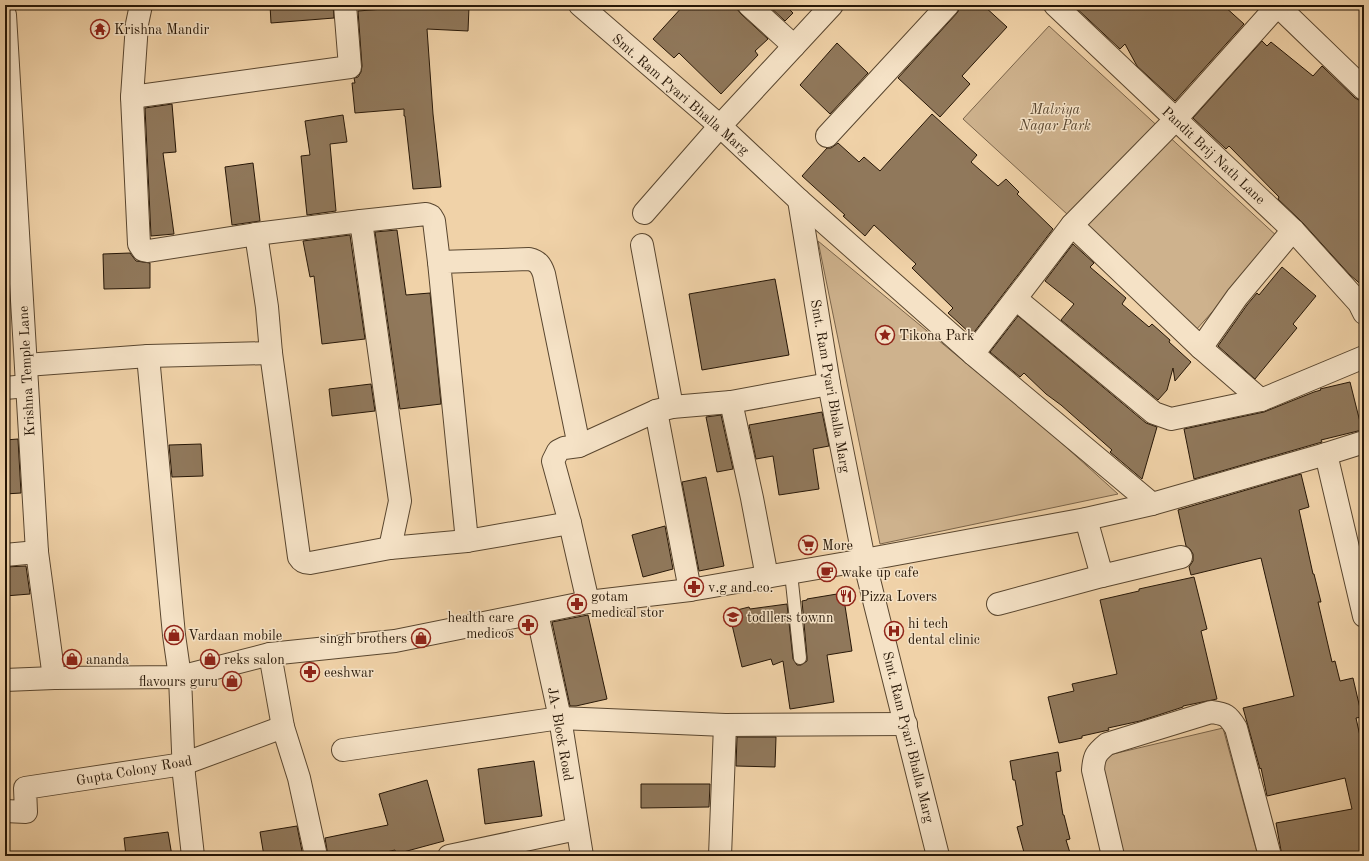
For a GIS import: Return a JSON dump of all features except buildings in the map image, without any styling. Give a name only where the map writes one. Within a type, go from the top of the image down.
[{"type":"street","points":[[142,5],[138,24],[132,97],[139,244],[141,248],[148,251],[256,234],[361,221],[426,214],[431,216],[434,221],[439,262],[467,541]]},
{"type":"street","points":[[132,97],[350,66],[345,5]]},
{"type":"street","name":"Smt. Ram Pyari Bhalla Marg","points":[[580,5],[720,126],[799,200],[829,384],[864,560],[938,856]]},
{"type":"street","points":[[750,5],[794,46]]},
{"type":"street","points":[[644,213],[720,126],[832,5]]},
{"type":"street","points":[[827,136],[948,5]]},
{"type":"street","name":"Pandit Brij Nath Lane","points":[[1055,5],[1293,230],[1359,303],[1364,313]]},
{"type":"street","points":[[973,354],[1072,225],[1176,119],[1278,5],[1364,88]]},
{"type":"street","name":"Krishna Temple Lane","points":[[5,15],[38,552],[54,678]]},
{"type":"street","points":[[799,200],[973,354],[1152,504]]},
{"type":"street","points":[[361,221],[400,500],[390,548]]},
{"type":"street","points":[[1072,225],[1201,348],[1262,400]]},
{"type":"street","points":[[1201,348],[1237,297],[1293,230]]},
{"type":"street","points":[[256,234],[300,557],[305,563],[390,548],[467,541],[570,523]]},
{"type":"street","points":[[642,245],[690,590]]},
{"type":"street","points":[[439,262],[529,259],[535,260],[541,265],[579,446]]},
{"type":"street","points":[[1016,299],[1154,414],[1171,419],[1262,400],[1364,357]]},
{"type":"street","points":[[26,365],[148,356],[271,353]]},
{"type":"street","points":[[148,356],[174,635],[180,677],[183,764],[193,856]]},
{"type":"street","points":[[588,602],[570,523],[553,461],[558,451],[564,448],[579,446],[664,409],[731,402],[829,384]]},
{"type":"street","points":[[5,388],[27,386]]},
{"type":"street","points":[[731,402],[752,498],[767,577]]},
{"type":"street","points":[[5,680],[180,677],[270,654],[395,641],[588,602],[690,590],[791,573],[1086,519],[1152,504],[1364,442]]},
{"type":"street","points":[[1326,454],[1364,615]]},
{"type":"street","points":[[1086,519],[1102,576]]},
{"type":"street","points":[[5,556],[38,552]]},
{"type":"street","points":[[998,604],[1102,576],[1181,557]]},
{"type":"street","name":"JA- Block Road","points":[[537,613],[560,718],[582,856]]},
{"type":"street","points":[[270,654],[283,727],[299,778],[316,856]]},
{"type":"street","points":[[1113,856],[1093,770],[1097,751],[1107,744],[1211,712],[1222,713],[1229,717],[1236,728],[1270,856]]},
{"type":"street","points":[[343,750],[560,718],[725,725],[906,724]]},
{"type":"street","points":[[720,856],[725,725]]},
{"type":"street","name":"Gupta Colony Road","points":[[5,811],[26,812],[25,788],[183,764],[283,727]]},
{"type":"street","points":[[449,856],[577,829]]},
{"type":"lane","points":[[791,573],[800,658]]},
{"type":"green space","name":"Malviya Nagar Park","points":[[1049,26],[1279,238],[1195,331],[963,119]]},
{"type":"green space","name":"Tikona Park","points":[[818,241],[1046,429],[1118,494],[880,544]]},
{"type":"green space","points":[[1223,728],[1258,856],[1122,856],[1096,758]]},
{"type":"place","name":"Krishna Mandir","points":[[100,29]]},
{"type":"place","name":"Tikona Park","points":[[885,335]]},
{"type":"place","name":"More","points":[[808,545]]},
{"type":"place","name":"wake up cafe","points":[[827,572]]},
{"type":"place","name":"v.g and co.","points":[[694,587]]},
{"type":"place","name":"Pizza Lovers","points":[[846,596]]},
{"type":"place","name":"gotam medical stor","points":[[577,604]]},
{"type":"place","name":"todllers townn","points":[[733,617]]},
{"type":"place","name":"health care medicos","points":[[528,625]]},
{"type":"place","name":"hi tech dental clinic","points":[[894,631]]},
{"type":"place","name":"Vardaan mobile","points":[[174,635]]},
{"type":"place","name":"singh brothers","points":[[421,638]]},
{"type":"place","name":"ananda","points":[[72,659]]},
{"type":"place","name":"reks salon","points":[[210,659]]},
{"type":"place","name":"eeshwar","points":[[310,672]]},
{"type":"place","name":"flavours guru","points":[[232,681]]}]
